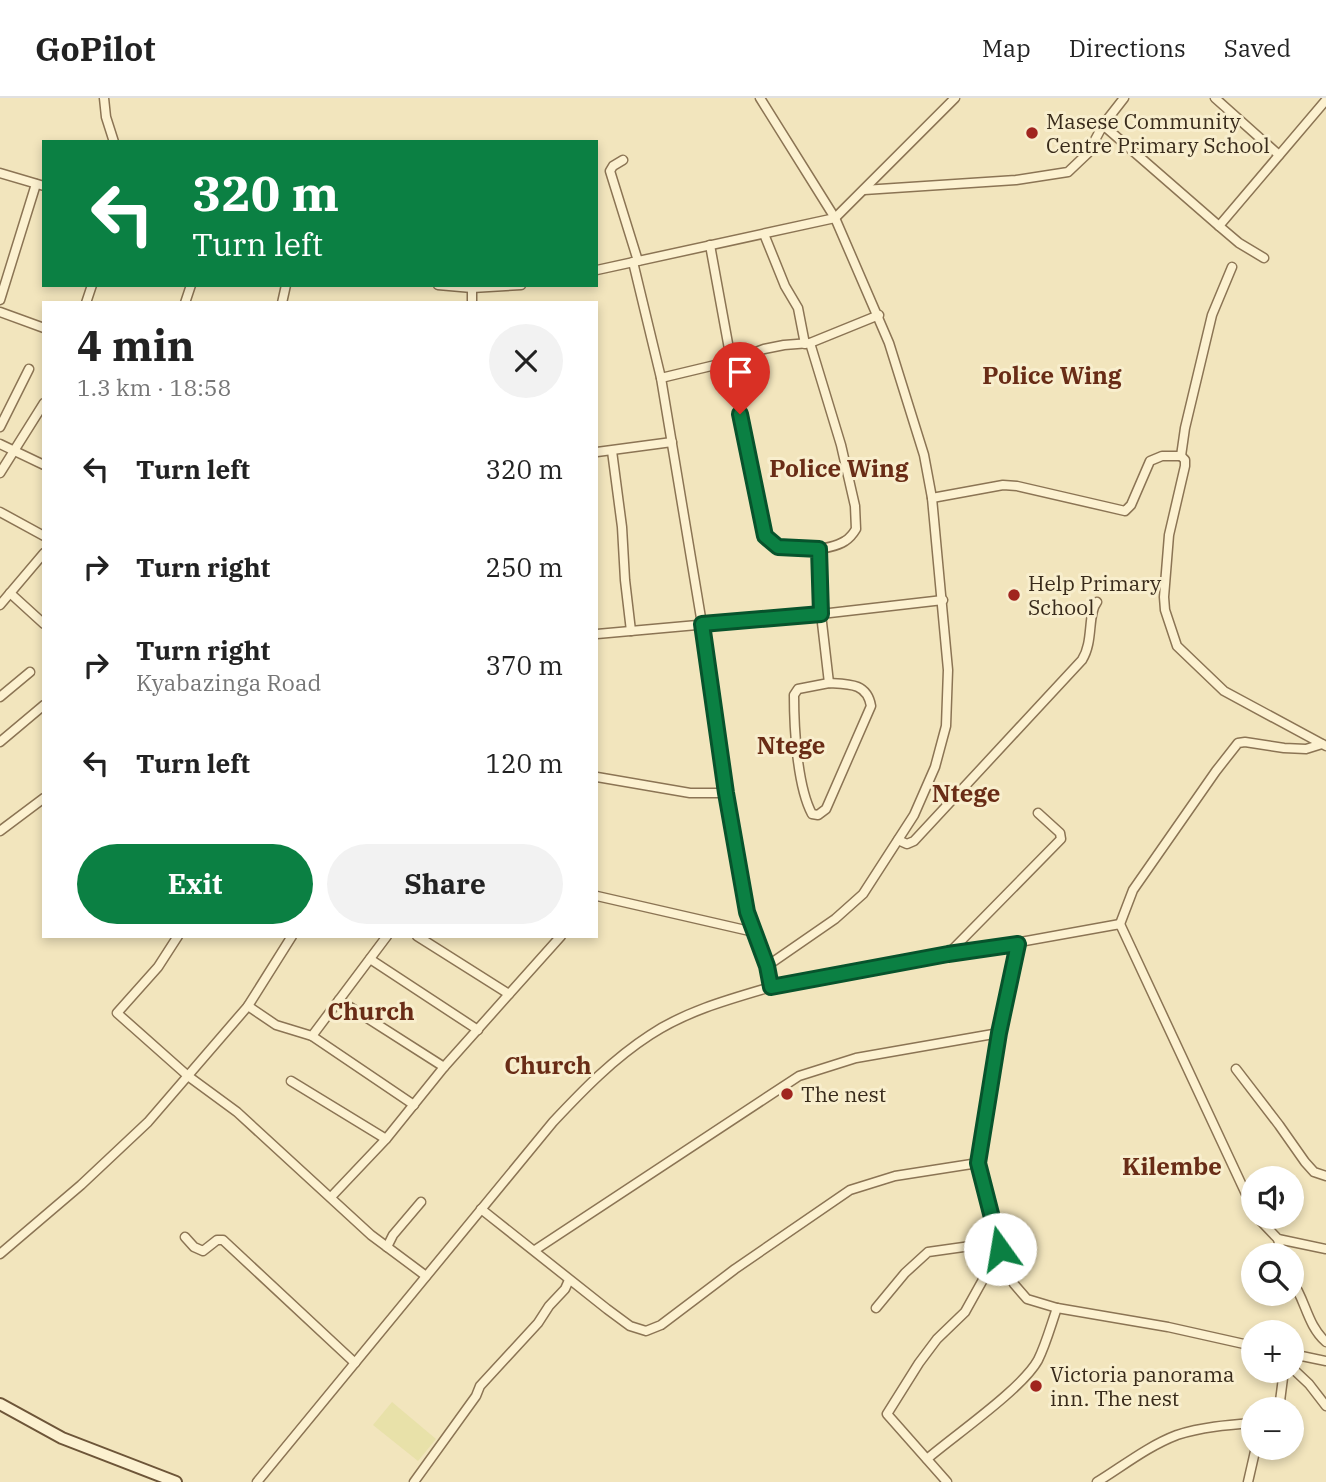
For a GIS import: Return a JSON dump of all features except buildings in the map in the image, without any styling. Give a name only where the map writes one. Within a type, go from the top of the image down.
[{"type":"street","points":[[104,98],[106,117],[113,140]]},
{"type":"street","points":[[760,98],[835,218],[878,315],[913,416],[933,498],[948,670],[946,726],[935,767],[914,815],[863,894],[835,919],[767,966]]},
{"type":"street","points":[[598,270],[835,218],[864,190],[943,102],[955,98]]},
{"type":"street","points":[[864,190],[1061,175],[1080,163],[1103,125],[1124,98]]},
{"type":"street","points":[[1214,98],[1279,155]]},
{"type":"street","points":[[1219,226],[1326,100]]},
{"type":"street","points":[[1103,125],[1239,243],[1264,258]]},
{"type":"street","points":[[623,160],[613,166],[610,172],[636,261],[661,378],[747,912],[767,966],[771,987]]},
{"type":"street","points":[[0,173],[40,185],[0,300]]},
{"type":"street","points":[[710,245],[765,536],[778,547],[819,549],[843,542],[852,536],[856,519],[841,445],[798,308],[785,286],[764,234]]},
{"type":"street","points":[[1181,456],[1185,428],[1212,315],[1232,267]]},
{"type":"street","points":[[461,287],[488,287]]},
{"type":"street","points":[[472,288],[472,301]]},
{"type":"street","points":[[0,312],[42,327]]},
{"type":"street","points":[[661,378],[732,361],[764,349],[808,344],[878,315]]},
{"type":"street","points":[[0,427],[29,369]]},
{"type":"street","points":[[0,473],[42,406]]},
{"type":"street","points":[[598,452],[671,442]]},
{"type":"street","points":[[0,444],[42,464]]},
{"type":"street","points":[[612,451],[631,631]]},
{"type":"street","points":[[933,498],[1003,485],[1077,499],[1123,512],[1131,505],[1150,461],[1161,456],[1181,456],[1185,460],[1185,466],[1169,535],[1164,597],[1165,610],[1177,646],[1224,691],[1324,745]]},
{"type":"street","points":[[0,512],[42,535]]},
{"type":"street","points":[[819,549],[821,614],[829,683]]},
{"type":"street","points":[[0,605],[42,555]]},
{"type":"street","points":[[10,593],[42,622]]},
{"type":"street","points":[[598,634],[943,600]]},
{"type":"street","points":[[898,840],[908,844],[914,841],[1082,660],[1088,647],[1092,607],[1097,602]]},
{"type":"street","points":[[0,697],[30,672]]},
{"type":"street","points":[[829,683],[854,684],[860,687],[866,692],[871,706],[826,809],[818,815],[812,814],[805,800],[797,750],[794,695],[796,690],[801,688],[829,683]]},
{"type":"street","points":[[0,742],[42,707]]},
{"type":"street","points":[[1241,1183],[1120,924],[1133,890],[1238,743],[1306,749],[1324,745]]},
{"type":"street","points":[[598,777],[690,793],[726,793]]},
{"type":"street","points":[[0,831],[42,800]]},
{"type":"street","points":[[948,954],[1061,839],[1060,834],[1038,813]]},
{"type":"street","points":[[598,896],[754,932]]},
{"type":"street","points":[[257,1482],[553,1122],[622,1055],[652,1034],[682,1017],[771,987],[1120,924]]},
{"type":"street","points":[[177,938],[158,967],[117,1013],[188,1076],[237,1112],[371,1235],[426,1276]]},
{"type":"street","points":[[0,1254],[112,1157],[148,1122],[248,1006],[291,938]]},
{"type":"street","points":[[312,1036],[386,938]]},
{"type":"street","points":[[420,938],[509,994]]},
{"type":"street","points":[[331,1197],[386,1139],[444,1067],[559,938]]},
{"type":"street","points":[[1018,944],[999,1033],[978,1163],[1000,1245],[1020,1294],[1027,1299],[1057,1308],[1168,1327],[1241,1343]]},
{"type":"street","points":[[370,959],[478,1030]]},
{"type":"street","points":[[339,1000],[444,1067]]},
{"type":"street","points":[[248,1006],[288,1031],[312,1036],[414,1105]]},
{"type":"street","points":[[535,1250],[799,1076],[856,1058],[999,1033]]},
{"type":"street","points":[[1236,1069],[1305,1163],[1314,1172],[1326,1176]]},
{"type":"street","points":[[291,1081],[386,1139]]},
{"type":"street","points":[[481,1209],[630,1326],[646,1331],[654,1329],[724,1276],[850,1190],[895,1176],[978,1163]]},
{"type":"street","points":[[387,1247],[393,1235],[421,1202]]},
{"type":"street","points":[[1268,1229],[1279,1243]]},
{"type":"street","points":[[185,1237],[194,1247],[203,1251],[216,1240],[223,1240],[355,1363]]},
{"type":"street","points":[[1278,1239],[1326,1250]]},
{"type":"street","points":[[876,1308],[912,1266],[928,1252],[1000,1245]]},
{"type":"street","points":[[947,1482],[887,1414],[937,1339],[965,1312],[1000,1245]]},
{"type":"street","points":[[414,1482],[476,1396],[480,1386],[531,1331],[565,1289],[569,1280]]},
{"type":"street","points":[[1304,1302],[1312,1328],[1326,1342]]},
{"type":"street","points":[[927,1459],[1029,1372],[1037,1361],[1057,1308]]},
{"type":"street","points":[[1304,1356],[1326,1361]]},
{"type":"street","points":[[1304,1379],[1326,1406]]},
{"type":"street","points":[[0,1404],[62,1438],[176,1482]]},
{"type":"street","points":[[1097,1482],[1177,1435],[1194,1430],[1241,1424]]},
{"type":"street","points":[[1248,1482],[1253,1460]]},
{"type":"shaded area","points":[[392,1402],[436,1439],[418,1461],[373,1425]]},
{"type":"place","name":"Masese Community Centre Primary School","points":[[1032,133]]},
{"type":"place","name":"Help Primary School","points":[[1014,595]]},
{"type":"place","name":"The nest","points":[[787,1094]]},
{"type":"place","name":"Victoria panorama inn. The nest","points":[[1036,1386]]},
{"type":"district","name":"Police Wing","points":[[1052,375]]},
{"type":"district","name":"Police Wing","points":[[839,468]]},
{"type":"district","name":"Ntege","points":[[791,745]]},
{"type":"district","name":"Ntege","points":[[966,793]]},
{"type":"district","name":"Church","points":[[371,1011]]},
{"type":"district","name":"Church","points":[[548,1065]]},
{"type":"district","name":"Kilembe","points":[[1172,1166]]},
{"type":"route","points":[[740,414],[765,536],[771,544],[785,549],[819,549],[821,614],[702,624],[706,666],[747,912],[767,966],[771,987],[948,954],[1018,944],[999,1033],[978,1163],[1000,1249]]}]
